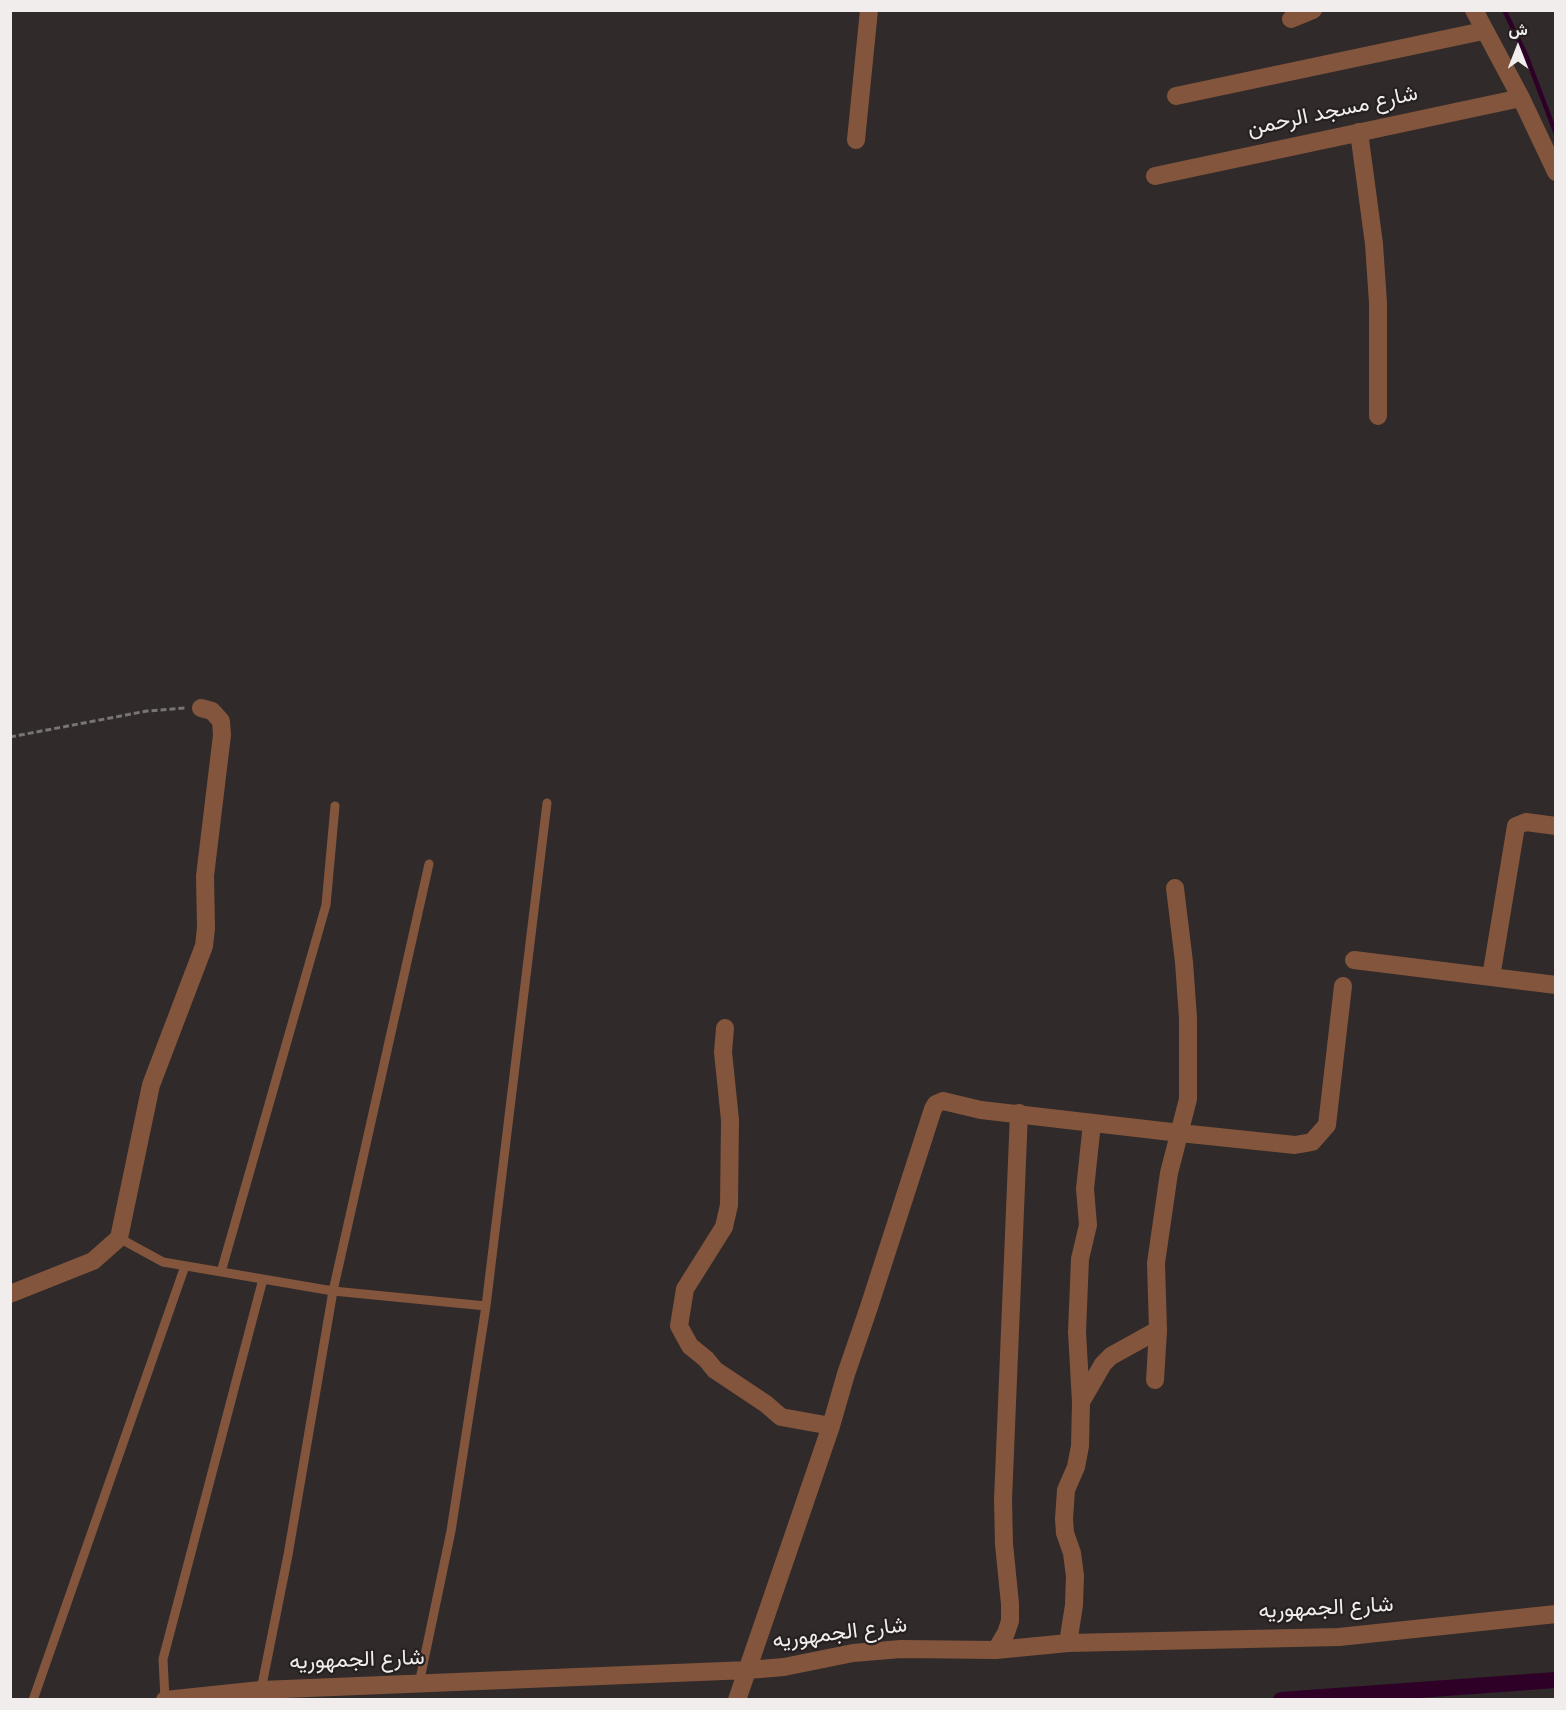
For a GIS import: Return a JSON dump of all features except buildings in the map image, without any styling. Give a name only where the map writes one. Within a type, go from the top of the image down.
[{"type":"street","points":[[856,140],[869,10]]},
{"type":"street","points":[[1291,19],[1312,10]]},
{"type":"street","points":[[1474,10],[1556,172]]},
{"type":"street","points":[[1176,96],[1483,31]]},
{"type":"street","name":"شارع مسجد الرحمن","points":[[1155,176],[1521,99]]},
{"type":"street","points":[[1359,132],[1375,255],[1378,303],[1378,416]]},
{"type":"street","points":[[10,1294],[93,1261],[119,1238],[151,1085],[204,946],[205,876],[222,735],[221,721],[212,711],[201,708]]},
{"type":"street","points":[[1491,977],[1516,826],[1526,822],[1556,826]]},
{"type":"street","points":[[1155,1380],[1158,1330],[1156,1263],[1169,1173],[1188,1099],[1188,1018],[1175,888]]},
{"type":"street","points":[[1354,960],[1556,984]]},
{"type":"street","points":[[742,1685],[831,1426],[846,1374],[936,1104],[942,1101],[981,1110],[1180,1134],[1295,1145],[1312,1142],[1327,1125],[1343,986]]},
{"type":"street","points":[[725,1028],[723,1052],[730,1120],[729,1204],[724,1227],[685,1289],[679,1326],[690,1346],[715,1370],[766,1404],[781,1417],[831,1426]]},
{"type":"street","points":[[996,1650],[1006,1633],[1010,1612],[1004,1544],[1003,1489],[1019,1113]]},
{"type":"street","points":[[1068,1643],[1074,1605],[1075,1576],[1064,1519],[1066,1490],[1076,1467],[1080,1446],[1081,1402],[1077,1332],[1080,1259],[1088,1225],[1085,1189],[1092,1123]]},
{"type":"street","points":[[1081,1402],[1103,1364],[1111,1356],[1158,1330]]},
{"type":"street","name":"شارع الجمهوريه","points":[[165,1700],[261,1690],[419,1684],[742,1685],[784,1667],[877,1650],[996,1650],[1068,1643],[1340,1636],[1556,1614]]},
{"type":"lane","points":[[419,1684],[451,1531],[486,1306],[547,803]]},
{"type":"lane","points":[[221,1272],[326,905],[335,806]]},
{"type":"lane","points":[[261,1690],[288,1555],[333,1291],[429,864]]},
{"type":"lane","points":[[119,1238],[164,1262],[185,1266],[333,1291],[486,1306]]},
{"type":"lane","points":[[33,1700],[185,1266]]},
{"type":"lane","points":[[165,1700],[163,1659],[263,1279]]},
{"type":"path","points":[[10,737],[147,711],[201,708]]},
{"type":"waterway","points":[[1504,10],[1526,55],[1556,134]]},
{"type":"waterway","points":[[1281,1700],[1556,1680]]}]
